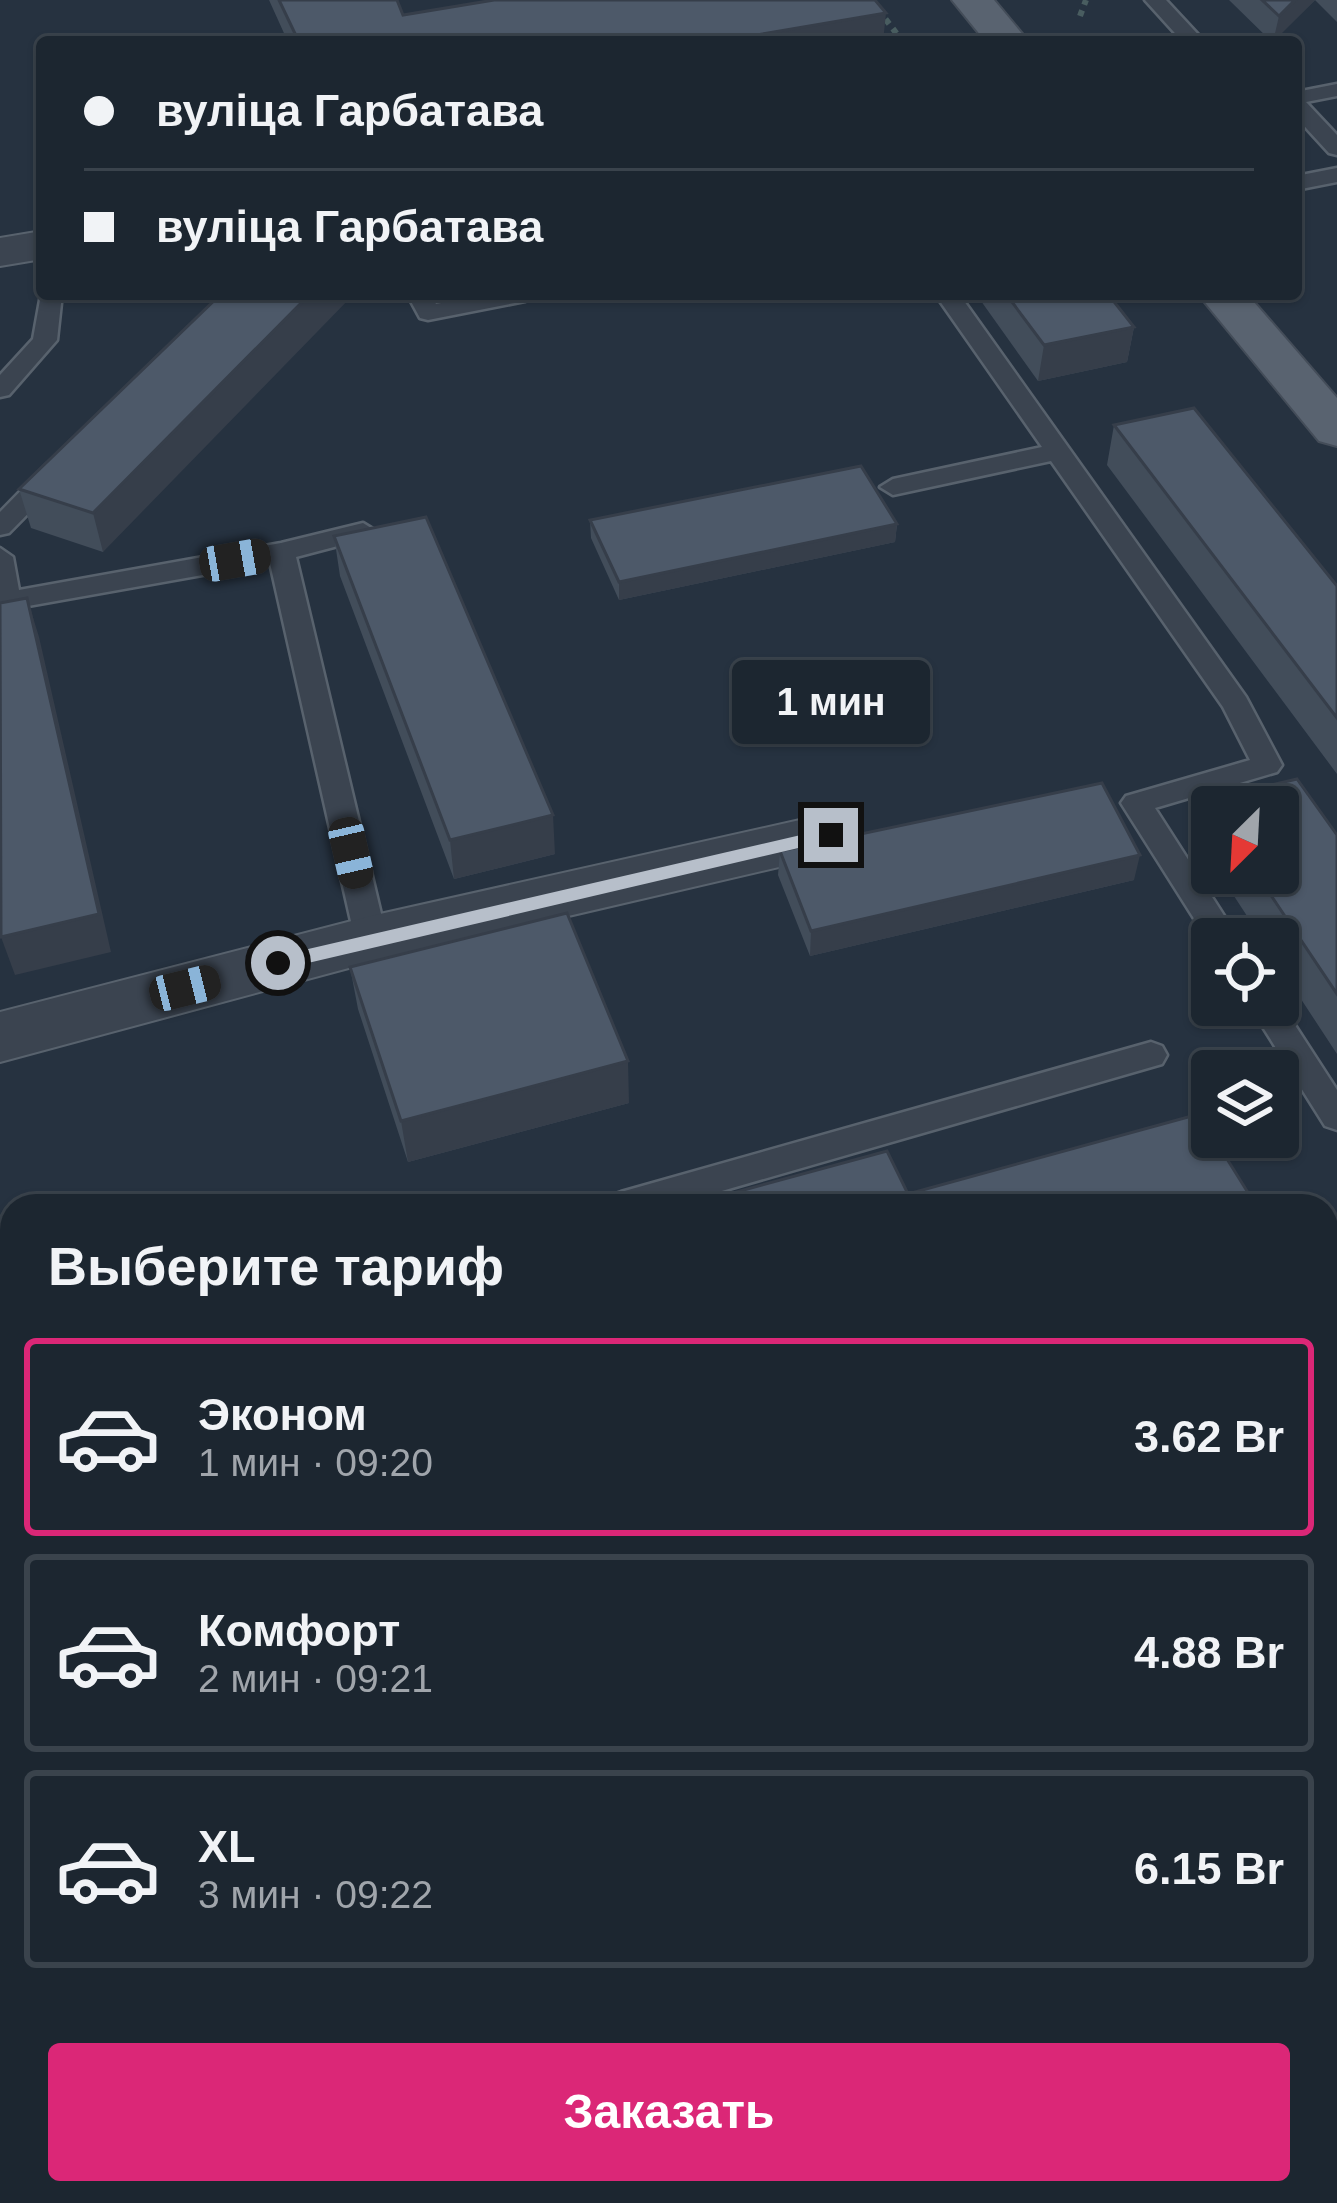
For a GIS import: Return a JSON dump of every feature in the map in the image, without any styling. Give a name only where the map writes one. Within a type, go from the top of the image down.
[{"type":"main road","points":[[972,0],[1003,36]]},
{"type":"main road","points":[[1227,300],[1337,430]]},
{"type":"street","points":[[0,1036],[371,939],[831,835]]},
{"type":"lane","points":[[1155,0],[1189,36]]},
{"type":"lane","points":[[1302,99],[1337,90]]},
{"type":"lane","points":[[1302,108],[1337,148]]},
{"type":"lane","points":[[1302,182],[1337,175]]},
{"type":"lane","points":[[0,390],[45,340],[49,300]]},
{"type":"lane","points":[[422,300],[428,314],[496,300]]},
{"type":"lane","points":[[951,300],[1236,704],[1268,765],[1136,803],[1210,918]]},
{"type":"lane","points":[[0,527],[82,444]]},
{"type":"lane","points":[[893,487],[1060,451]]},
{"type":"lane","points":[[0,557],[3,602],[280,552],[364,531]]},
{"type":"lane","points":[[280,552],[371,939]]},
{"type":"lane","points":[[1278,1026],[1337,1117]]},
{"type":"lane","points":[[663,1194],[1151,1055]]},
{"type":"path","points":[[871,0],[898,36]]},
{"type":"path","points":[[1080,16],[1086,0]]},
{"type":"building","points":[[279,0],[397,0],[403,15],[494,0],[875,0],[886,13],[750,36],[296,36]]},
{"type":"building","points":[[1262,0],[1295,0],[1279,16]]},
{"type":"building","points":[[215,300],[304,300],[93,513],[19,489]]},
{"type":"building","points":[[1010,300],[1113,300],[1134,327],[1044,345]]},
{"type":"building","points":[[1194,408],[1337,586],[1337,718],[1114,425]]},
{"type":"building","points":[[861,466],[897,524],[619,582],[590,520]]},
{"type":"building","points":[[426,517],[553,815],[450,840],[334,536]]},
{"type":"building","points":[[27,598],[99,914],[1,937],[0,603]]},
{"type":"building","points":[[1297,779],[1337,835],[1337,994],[1299,937],[1299,918],[1286,918],[1270,894],[1299,894],[1299,786],[1267,786]]},
{"type":"building","points":[[1102,783],[1140,855],[811,931],[780,851]]},
{"type":"building","points":[[567,913],[628,1061],[401,1121],[350,967]]},
{"type":"building","points":[[1191,1116],[1191,1158],[1226,1158],[1249,1194],[908,1194]]},
{"type":"building","points":[[887,1151],[908,1194],[729,1194]]},
{"type":"route","points":[[278,963],[831,835]]}]
